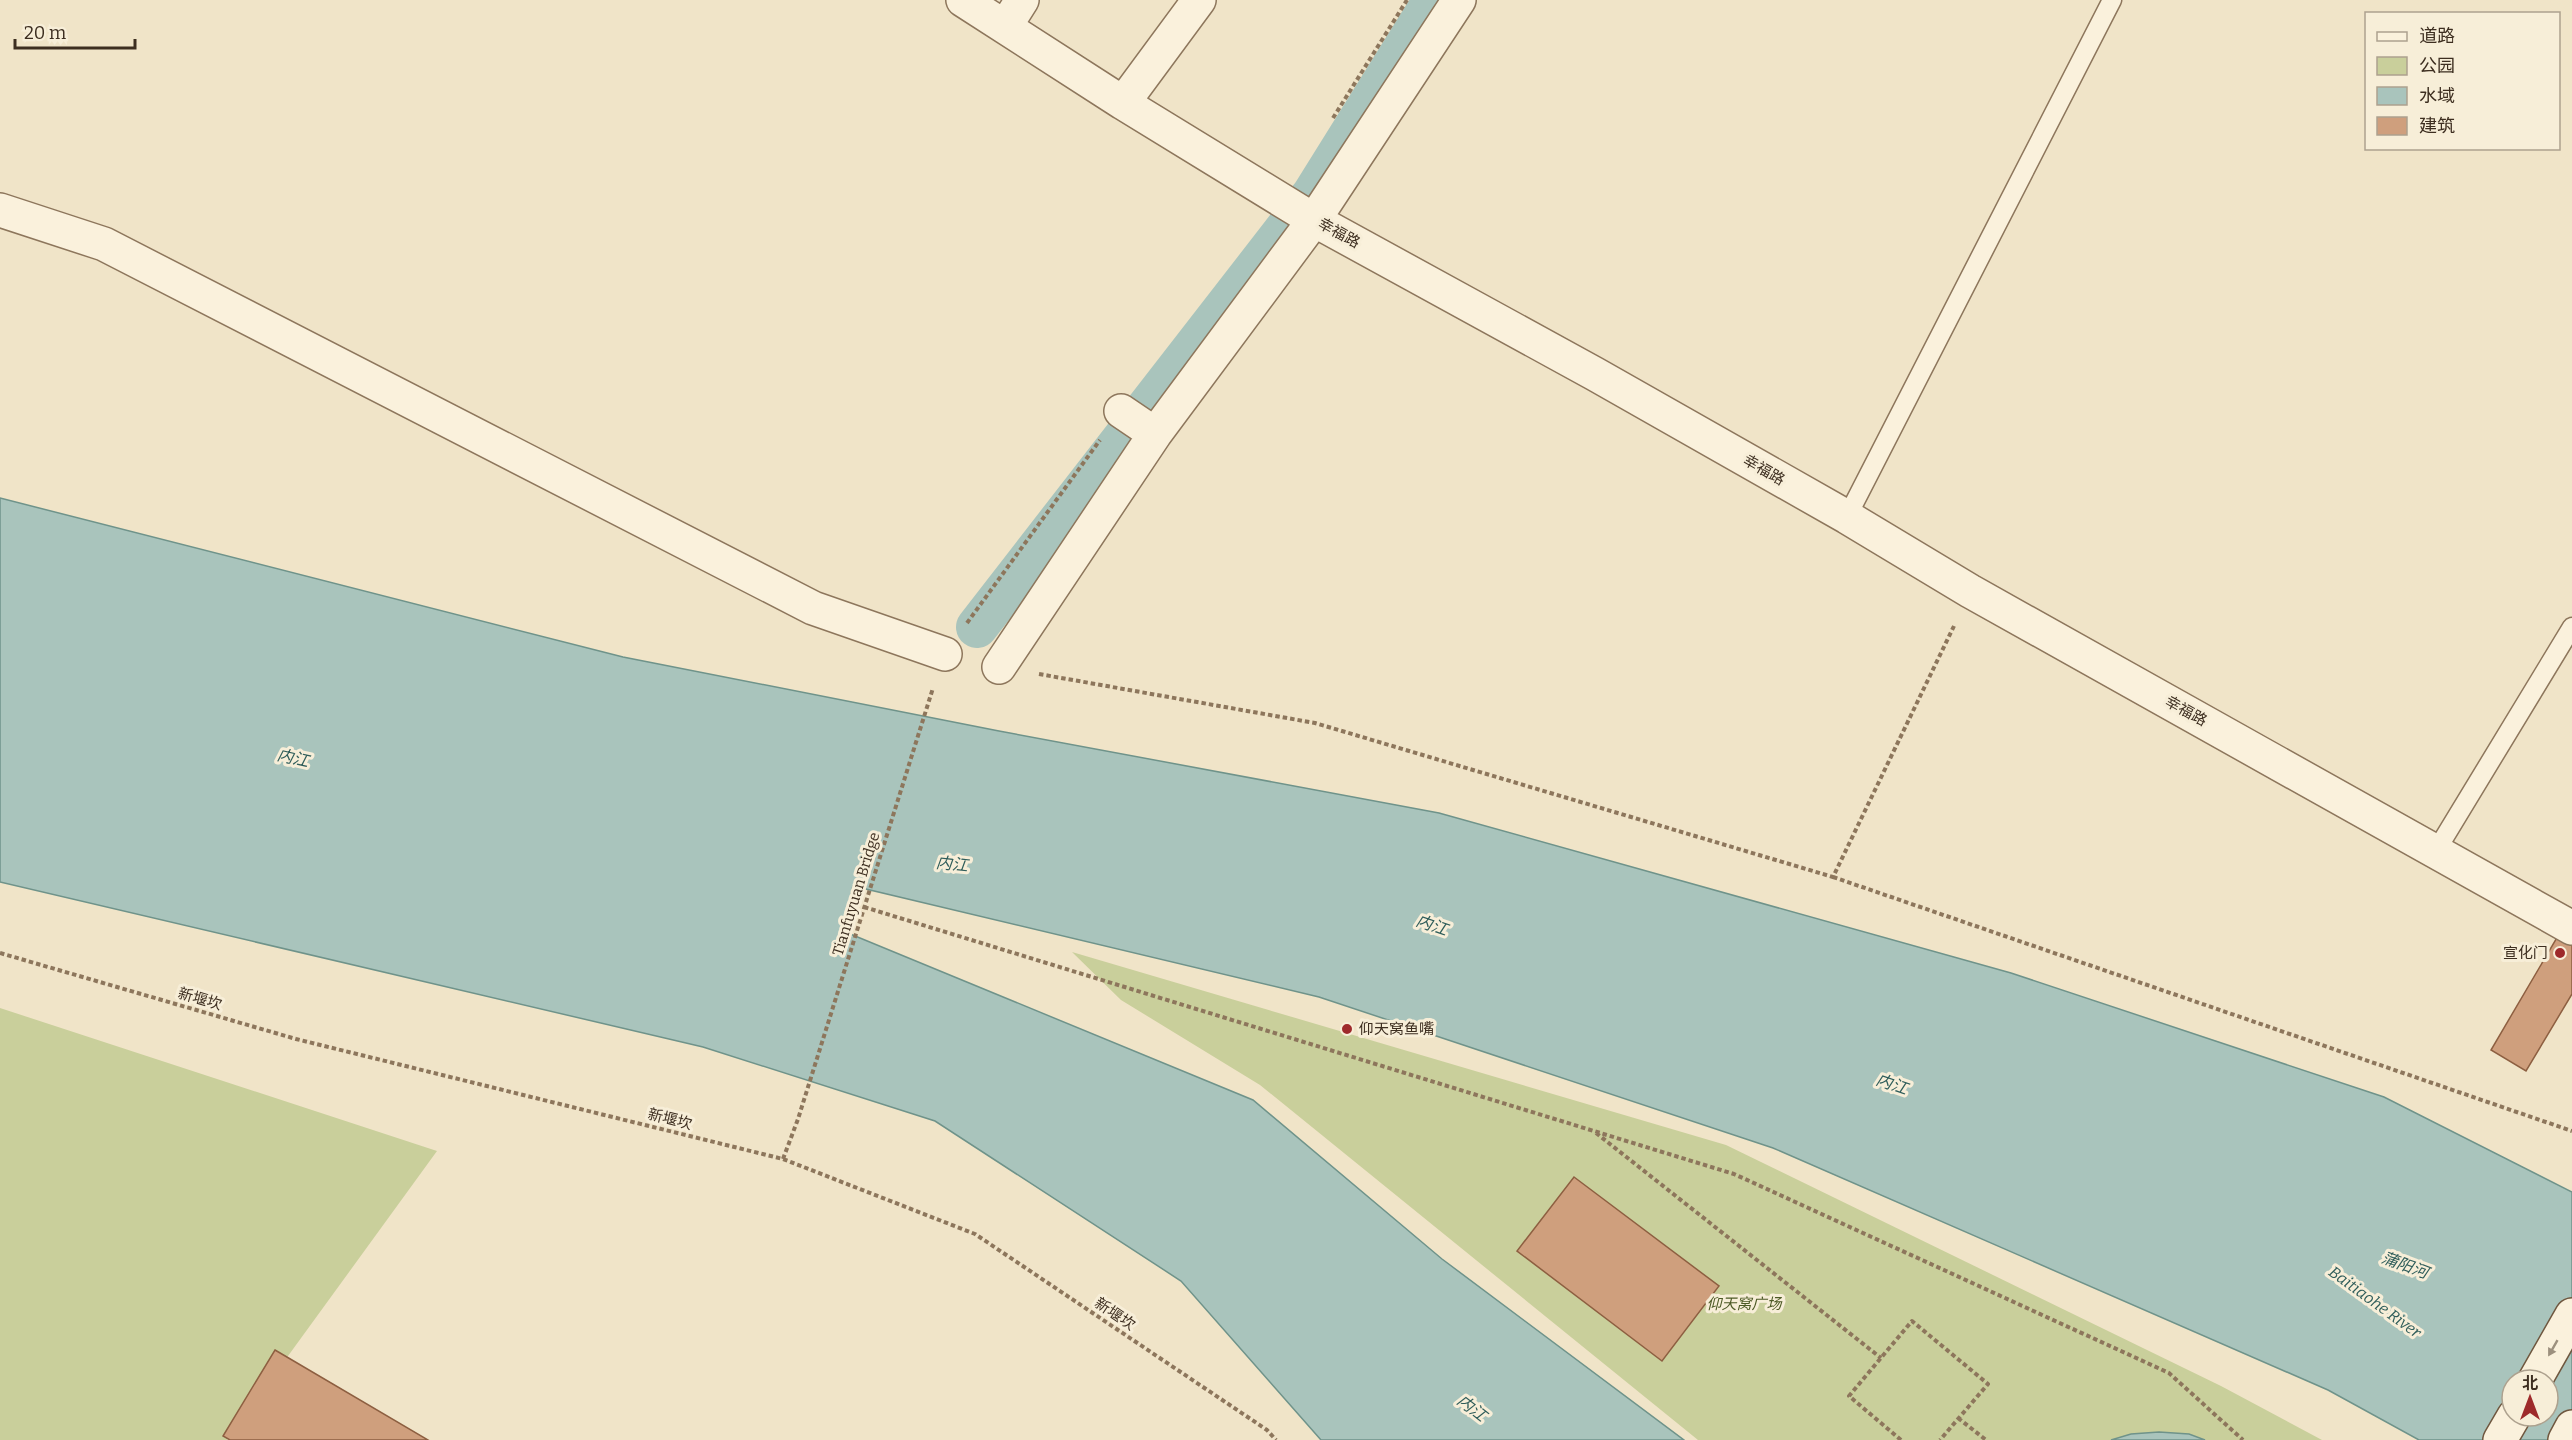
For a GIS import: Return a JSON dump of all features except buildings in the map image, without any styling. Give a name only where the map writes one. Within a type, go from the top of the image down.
[{"type":"street","name":"幸福路","points":[[963,0],[1123,103],[1314,220],[1847,517],[1970,591],[2572,928]]},
{"type":"street","points":[[1005,27],[1022,0]]},
{"type":"street","points":[[1123,103],[1199,0]]},
{"type":"street","points":[[999,667],[1155,434],[1314,220],[1459,0]]},
{"type":"street","points":[[0,210],[104,244],[813,608],[945,654]]},
{"type":"street","points":[[1121,411],[1155,434]]},
{"type":"street","points":[[2542,1368],[2572,1315]]},
{"type":"street","points":[[2565,1440],[2572,1427]]},
{"type":"lane","points":[[1847,517],[2112,0]]},
{"type":"lane","points":[[2436,851],[2572,627]]},
{"type":"path","points":[[1332,119],[1407,0]]},
{"type":"path","points":[[1833,877],[1970,591]]},
{"type":"path","points":[[999,667],[1315,723],[1833,877],[2572,1131]]},
{"type":"path","name":"Tianfuyuan Bridge","points":[[783,1159],[798,1119],[933,687]]},
{"type":"path","points":[[864,907],[1734,1174],[2169,1373],[2243,1440]]},
{"type":"path","name":"新堰坎","points":[[0,953],[296,1039],[783,1159],[975,1234],[1267,1430],[1276,1440]]},
{"type":"path","points":[[1592,1130],[1881,1358]]},
{"type":"path","points":[[1901,1440],[1849,1396],[1912,1321],[1988,1384],[1940,1440]]},
{"type":"path","points":[[1958,1418],[1986,1440]]},
{"type":"green space","name":"仰天窝广场","points":[[1072,952],[1726,1145],[2221,1386],[2322,1440],[1698,1440],[1260,1085],[1121,1000]]},
{"type":"green space","points":[[0,1008],[437,1151],[227,1440],[0,1440]]},
{"type":"water","points":[[0,498],[623,657],[999,731],[1439,813],[2011,973],[2384,1097],[2572,1192],[2572,1440],[2419,1440],[2328,1390],[1773,1148],[1319,997],[853,886],[843,931],[1253,1100],[1442,1259],[1684,1440],[1321,1440],[1181,1281],[935,1121],[703,1047],[0,882]]},
{"type":"water","points":[[2159,1432],[2189,1434],[2205,1440],[2111,1440],[2131,1434]]},
{"type":"waterway","points":[[977,627],[1313,194],[1434,0]]},
{"type":"place","name":"宣化门","points":[[2560,953]]},
{"type":"place","name":"仰天窝鱼嘴","points":[[1347,1029]]},
{"type":"water label","name":"内江","points":[[293,758]]},
{"type":"water label","name":"内江","points":[[952,864]]},
{"type":"water label","name":"内江","points":[[1432,925]]},
{"type":"water label","name":"内江","points":[[1892,1084]]},
{"type":"water label","name":"蒲阳河","points":[[2405,1265]]},
{"type":"water label","name":"Baitiaohe River","points":[[2375,1302]]},
{"type":"water label","name":"内江","points":[[1472,1408]]}]
